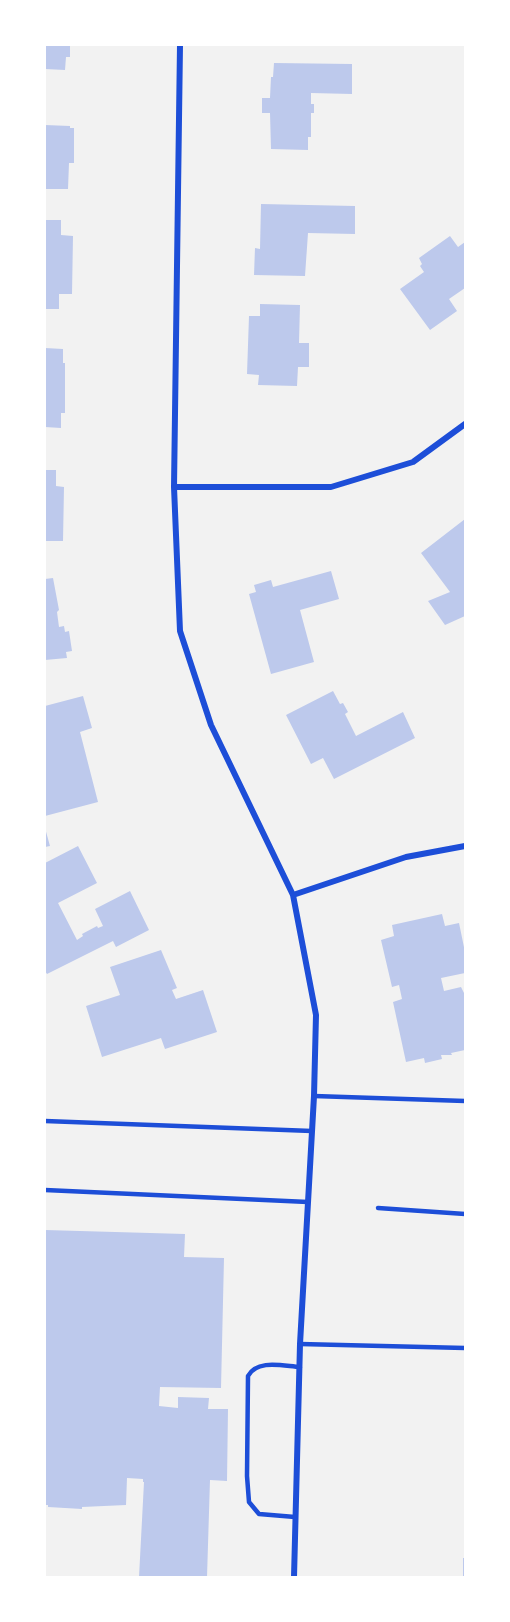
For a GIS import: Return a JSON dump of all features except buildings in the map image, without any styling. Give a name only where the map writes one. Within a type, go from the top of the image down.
[{"type":"street","points":[[180,45],[174,487],[180,631],[212,725],[293,895],[316,1016],[314,1096],[300,1344],[294,1577]]},
{"type":"street","points":[[174,487],[331,487],[413,462],[465,424]]},
{"type":"street","points":[[293,895],[406,857],[465,846]]},
{"type":"lane","points":[[314,1096],[465,1101]]},
{"type":"lane","points":[[45,1121],[312,1131]]},
{"type":"lane","points":[[45,1190],[308,1202]]},
{"type":"lane","points":[[378,1208],[465,1214]]},
{"type":"lane","points":[[300,1344],[465,1348]]},
{"type":"lane","points":[[296,1517],[259,1514],[249,1502],[248,1376],[252,1369],[260,1365],[300,1367]]}]
